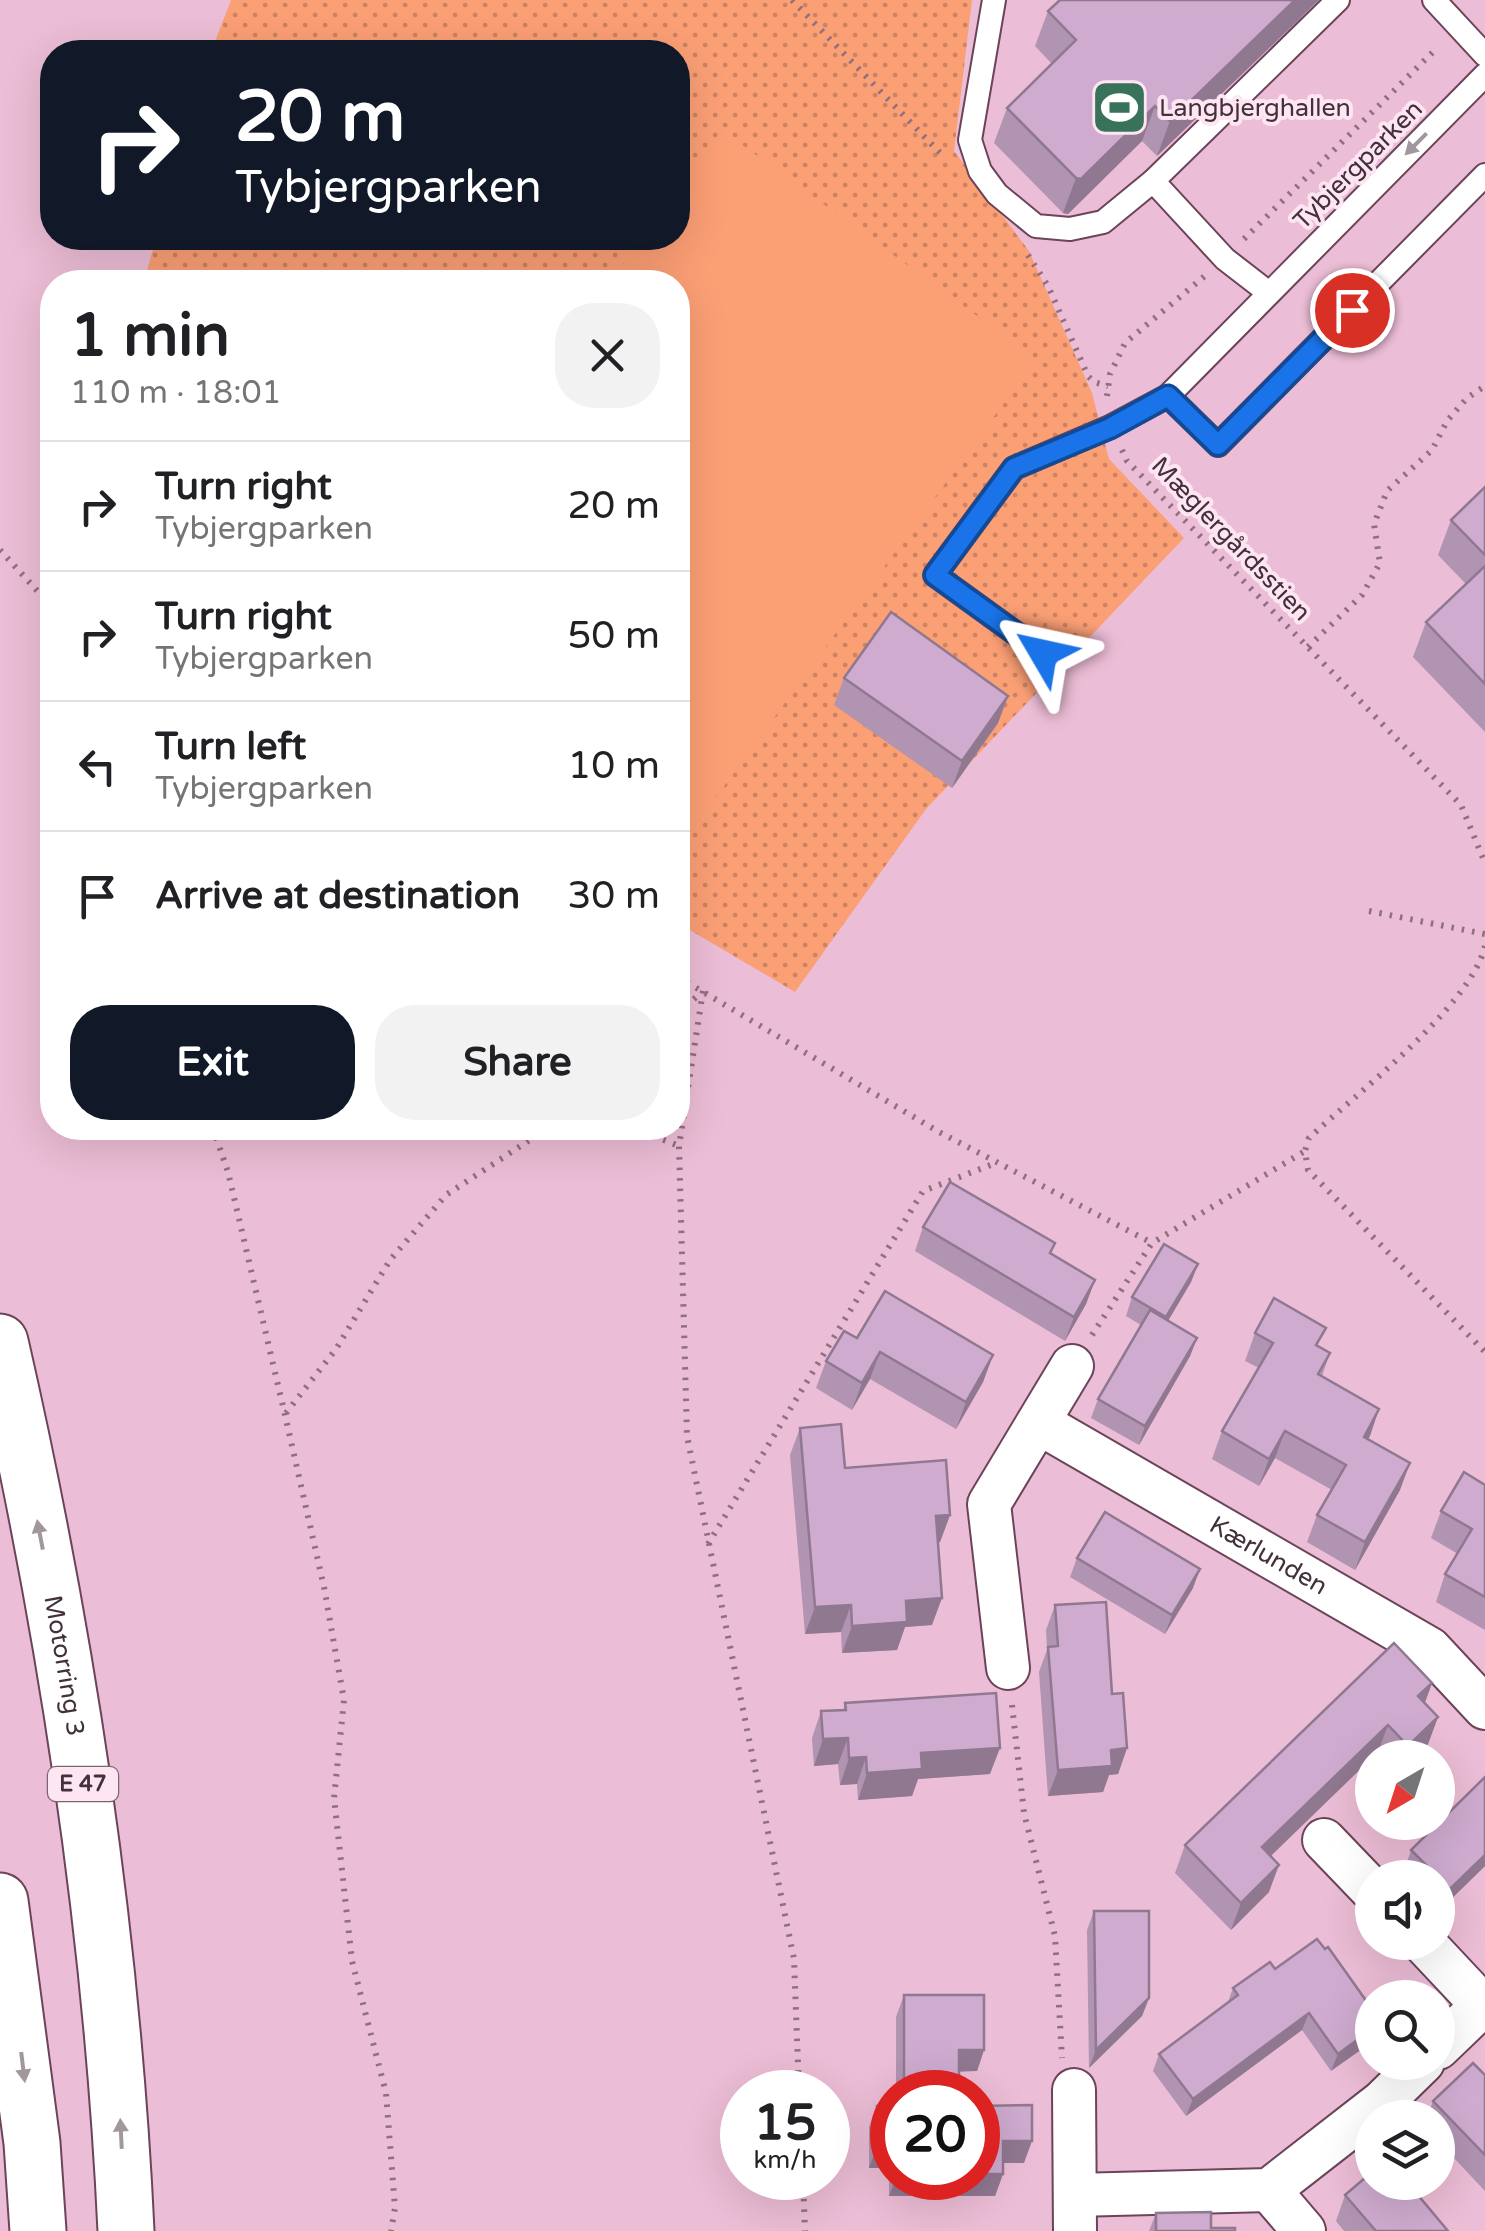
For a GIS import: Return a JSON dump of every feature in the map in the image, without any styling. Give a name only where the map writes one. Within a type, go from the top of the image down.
[{"type":"highway","name":"Motorring 3","points":[[0,1342],[68,1683],[102,1918],[126,2231]]},
{"type":"highway","points":[[0,1901],[32,2142],[38,2231]]},
{"type":"street","points":[[1008,1668],[990,1504],[1072,1366]]},
{"type":"street","name":"Kærlunden","points":[[1039,1423],[1430,1650],[1485,1708]]},
{"type":"street","points":[[1324,1840],[1355,1872]]},
{"type":"street","points":[[1440,1960],[1484,2005],[1455,2032]]},
{"type":"street","points":[[1074,2090],[1075,2213],[1269,2190],[1405,2080]]},
{"type":"street","points":[[1269,2190],[1304,2231]]},
{"type":"lane","points":[[994,0],[970,140],[980,171],[996,194],[1036,226],[1070,229],[1103,222],[1153,180],[1338,0]]},
{"type":"lane","points":[[1434,0],[1485,55]]},
{"type":"lane","name":"Tybjergparken","points":[[1043,653],[935,575],[1014,468],[1110,428],[1168,396],[1485,75]]},
{"type":"lane","points":[[1168,396],[1218,445],[1485,175]]},
{"type":"lane","points":[[1153,180],[1224,259],[1270,293]]},
{"type":"path","points":[[1110,428],[1106,399],[1110,374],[1125,344],[1224,259],[1459,27]]},
{"type":"path","points":[[1308,648],[1362,595],[1380,562],[1374,524],[1387,490],[1432,450],[1447,420],[1467,398],[1485,386]]},
{"type":"path","name":"Mæglergårdsstien","points":[[1110,428],[1127,460],[1461,805],[1485,862]]},
{"type":"path","points":[[0,550],[40,594]]},
{"type":"path","points":[[1369,911],[1485,934]]},
{"type":"path","points":[[1485,946],[1455,1003],[1309,1138],[1306,1151],[1308,1170],[1485,1352]]},
{"type":"path","points":[[690,985],[939,1132],[1152,1243]]},
{"type":"path","points":[[690,1002],[702,992]]},
{"type":"path","points":[[690,1072],[702,992]]},
{"type":"path","points":[[217,1140],[285,1414],[344,1700],[334,1798],[352,1961],[386,2093],[395,2208],[391,2231]]},
{"type":"path","points":[[285,1414],[336,1349],[390,1260],[446,1195],[530,1140]]},
{"type":"path","points":[[664,1140],[679,1146]]},
{"type":"path","points":[[680,1140],[687,1436],[794,1959],[798,2070]]},
{"type":"path","points":[[1072,1366],[1152,1243],[1306,1151]]},
{"type":"path","points":[[708,1544],[923,1192],[997,1162]]},
{"type":"path","points":[[1008,1668],[1024,1813],[1055,1936],[1063,2076],[1074,2090]]},
{"type":"path","points":[[804,2200],[805,2231]]},
{"type":"shaded area","points":[[231,0],[972,0],[954,151],[1029,251],[1092,393],[1109,459],[1184,538],[926,809],[795,992],[690,930],[690,270],[147,270],[153,250],[690,250],[690,40],[216,40]]},
{"type":"shaded area","points":[[722,130],[1036,359],[690,833],[690,270],[619,270],[634,250],[690,250],[690,174]]},
{"type":"building","name":"Langbjerghallen","points":[[1060,0],[1295,0],[1170,121],[1155,106],[1081,179],[1007,108],[1076,40],[1048,11]]},
{"type":"building","points":[[1485,487],[1485,555],[1451,520]]},
{"type":"building","points":[[1485,566],[1485,684],[1426,622]]},
{"type":"building","points":[[891,612],[1008,696],[962,761],[844,678]]},
{"type":"building","points":[[950,1182],[1055,1243],[1050,1253],[1095,1280],[1074,1317],[923,1227]]},
{"type":"building","points":[[1164,1244],[1198,1264],[1166,1317],[1132,1297]]},
{"type":"building","points":[[885,1291],[993,1355],[966,1402],[880,1352],[862,1383],[826,1361],[844,1331],[857,1338]]},
{"type":"building","points":[[1274,1298],[1326,1328],[1316,1345],[1330,1353],[1318,1374],[1379,1409],[1364,1437],[1410,1463],[1365,1542],[1317,1515],[1346,1465],[1285,1431],[1269,1459],[1222,1431],[1273,1343],[1255,1333]]},
{"type":"building","points":[[1150,1310],[1197,1338],[1145,1426],[1098,1399]]},
{"type":"building","points":[[841,1424],[845,1468],[946,1460],[950,1515],[936,1516],[942,1598],[906,1601],[907,1622],[852,1626],[851,1605],[815,1607],[800,1428]]},
{"type":"building","points":[[1464,1472],[1485,1485],[1485,1597],[1445,1574],[1472,1529],[1441,1511]]},
{"type":"building","points":[[1105,1512],[1200,1569],[1172,1615],[1077,1558]]},
{"type":"building","points":[[1106,1602],[1112,1694],[1123,1693],[1127,1748],[1111,1750],[1112,1766],[1058,1770],[1048,1647],[1058,1646],[1055,1605]]},
{"type":"building","points":[[1394,1643],[1432,1683],[1418,1696],[1438,1717],[1414,1740],[1402,1740],[1388,1725],[1373,1740],[1355,1740],[1355,1757],[1262,1847],[1279,1865],[1241,1903],[1185,1845]]},
{"type":"building","points":[[996,1693],[1000,1748],[921,1753],[922,1769],[867,1773],[866,1757],[849,1758],[848,1738],[823,1739],[821,1711],[846,1710],[845,1703]]},
{"type":"building","points":[[1485,1777],[1485,1855],[1455,1884],[1455,1860],[1421,1860],[1411,1850],[1421,1840],[1455,1840],[1455,1807]]},
{"type":"building","points":[[1094,1911],[1149,1911],[1149,1998],[1096,2050]]},
{"type":"building","points":[[1317,1939],[1325,1949],[1328,1947],[1355,1985],[1355,2042],[1338,2054],[1309,2013],[1193,2099],[1159,2054],[1238,1995],[1233,1988],[1270,1962],[1275,1969]]},
{"type":"building","points":[[904,1995],[984,1995],[984,2050],[959,2050],[959,2070],[904,2070]]},
{"type":"building","points":[[1473,2063],[1485,2075],[1485,2155],[1455,2124],[1455,2100],[1434,2100]]},
{"type":"building","points":[[1032,2105],[1032,2141],[1003,2141],[1003,2174],[1000,2174],[1000,2106]]},
{"type":"building","points":[[1355,2186],[1355,2200],[1422,2200],[1448,2231],[1376,2231],[1345,2195]]},
{"type":"building","points":[[1211,2212],[1211,2228],[1235,2231],[1156,2231],[1156,2213]]},
{"type":"place","name":"Langbjerghallen","points":[[1120,108]]},
{"type":"route","points":[[1043,653],[935,575],[1014,468],[1110,428],[1168,396],[1218,445],[1352,310]]}]
